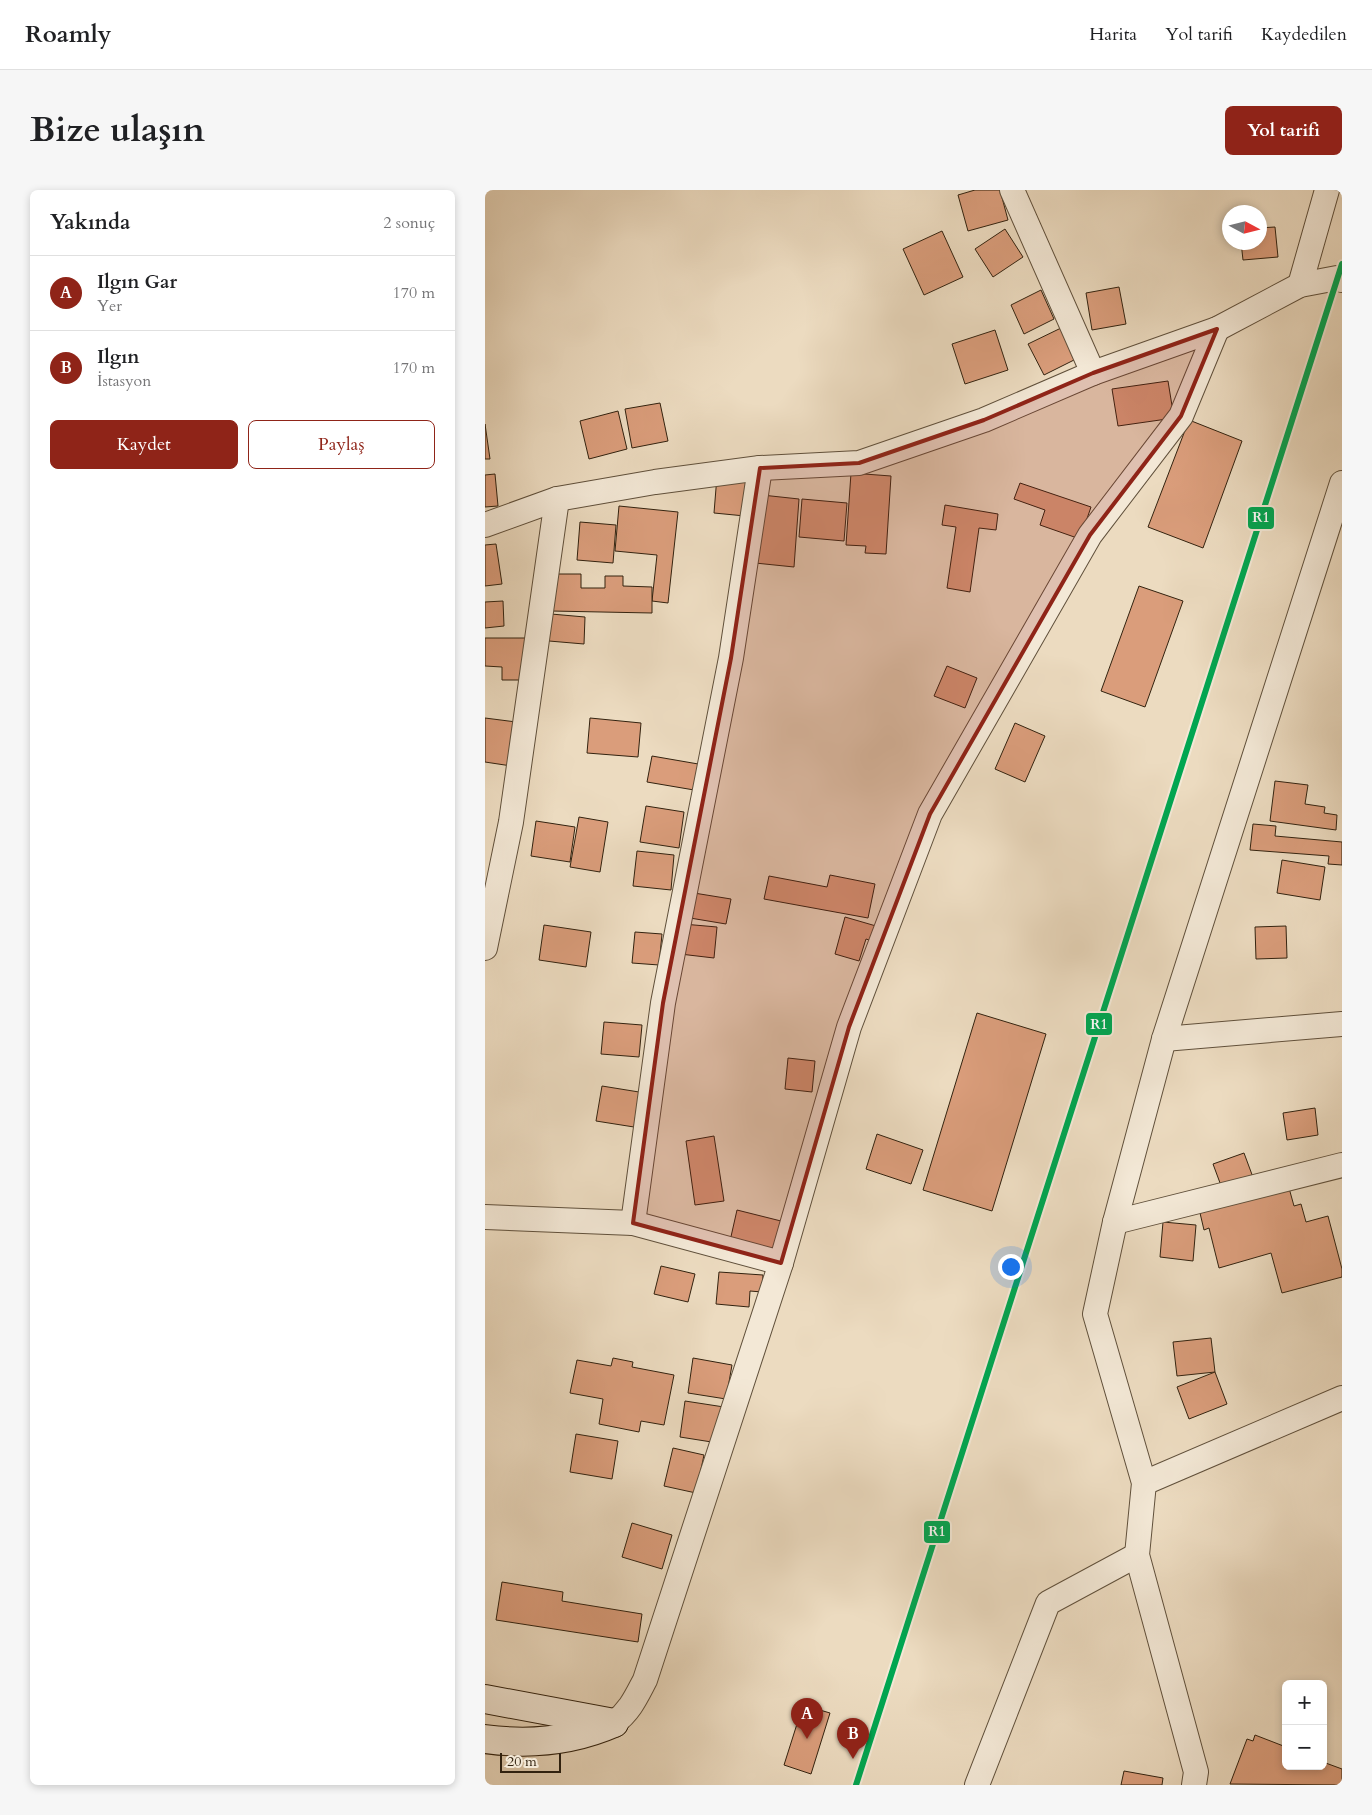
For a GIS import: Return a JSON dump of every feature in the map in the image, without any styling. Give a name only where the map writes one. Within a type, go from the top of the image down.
[{"type":"street","points":[[1012,190],[1093,373]]},
{"type":"street","points":[[1300,285],[1327,190]]},
{"type":"street","points":[[485,525],[557,499],[655,482],[760,468],[859,463],[984,420],[1093,373],[1217,329],[1300,285],[1337,278],[1342,280]]},
{"type":"street","points":[[485,1740],[503,1742],[547,1741],[595,1731],[614,1723],[633,1704],[645,1680],[781,1263],[849,1027],[930,814],[1090,536],[1181,416],[1217,329]]},
{"type":"street","points":[[633,1223],[663,1003],[731,658],[760,468]]},
{"type":"street","points":[[1194,1785],[1196,1772],[1137,1554],[1144,1484],[1095,1314],[1115,1222],[1163,1039],[1340,496]]},
{"type":"street","points":[[485,948],[511,822],[557,499]]},
{"type":"street","points":[[1163,1039],[1342,1024]]},
{"type":"street","points":[[1115,1222],[1342,1165]]},
{"type":"street","points":[[485,1217],[633,1223],[781,1263]]},
{"type":"street","points":[[1144,1484],[1342,1398]]},
{"type":"street","points":[[977,1785],[1048,1603],[1137,1554]]},
{"type":"street","points":[[485,1699],[614,1723]]},
{"type":"highlighted area","points":[[1217,329],[1181,416],[1090,535],[930,814],[849,1027],[781,1263],[633,1223],[663,1003],[731,658],[760,468],[859,463],[984,420],[1093,373]]},
{"type":"building","points":[[975,190],[1000,190],[1008,220],[968,231],[958,195]]},
{"type":"building","points":[[1275,227],[1278,257],[1243,260],[1242,250],[1267,250],[1267,228]]},
{"type":"building","points":[[1005,229],[1023,257],[993,277],[975,249]]},
{"type":"building","points":[[942,231],[963,277],[924,295],[903,249]]},
{"type":"building","points":[[1119,287],[1126,324],[1092,330],[1086,293]]},
{"type":"building","points":[[1041,290],[1054,319],[1024,334],[1011,305]]},
{"type":"building","points":[[1061,328],[1076,359],[1044,375],[1028,344]]},
{"type":"building","points":[[995,330],[1008,370],[965,384],[952,344]]},
{"type":"building","points":[[1168,381],[1174,418],[1118,426],[1112,389]]},
{"type":"building","points":[[660,403],[668,441],[632,448],[625,409]]},
{"type":"building","points":[[618,411],[627,449],[589,459],[580,421]]},
{"type":"building","points":[[1189,420],[1242,441],[1203,548],[1148,527]]},
{"type":"building","points":[[485,424],[490,459],[485,459]]},
{"type":"building","points":[[851,473],[891,476],[886,554],[865,553],[866,546],[846,545]]},
{"type":"building","points":[[495,474],[498,506],[485,507],[485,475]]},
{"type":"building","points":[[717,476],[748,478],[745,516],[714,513]]},
{"type":"building","points":[[1020,483],[1091,507],[1080,539],[1040,525],[1045,510],[1014,499]]},
{"type":"building","points":[[762,495],[799,499],[794,567],[755,563]]},
{"type":"building","points":[[802,499],[847,503],[844,541],[799,537]]},
{"type":"building","points":[[945,505],[998,514],[996,530],[979,528],[970,592],[947,588],[956,527],[942,525]]},
{"type":"building","points":[[619,506],[678,512],[668,603],[652,601],[657,555],[615,551]]},
{"type":"building","points":[[580,522],[616,525],[613,563],[577,560]]},
{"type":"building","points":[[496,544],[502,584],[485,586],[485,545]]},
{"type":"building","points":[[552,574],[581,574],[581,588],[605,588],[605,576],[623,576],[623,586],[652,587],[652,613],[551,611]]},
{"type":"building","points":[[1139,586],[1183,601],[1145,707],[1101,691]]},
{"type":"building","points":[[503,601],[504,626],[485,628],[485,602]]},
{"type":"building","points":[[551,614],[585,617],[584,644],[549,641]]},
{"type":"building","points":[[485,638],[529,638],[528,680],[502,680],[502,667],[485,666]]},
{"type":"building","points":[[947,666],[977,678],[965,708],[934,696]]},
{"type":"building","points":[[485,718],[524,723],[518,767],[485,762]]},
{"type":"building","points":[[590,718],[641,723],[638,757],[587,753]]},
{"type":"building","points":[[1015,723],[1045,736],[1025,782],[995,769]]},
{"type":"building","points":[[652,756],[704,765],[700,791],[647,782]]},
{"type":"building","points":[[1275,781],[1308,785],[1305,804],[1325,807],[1324,813],[1337,815],[1336,830],[1270,821]]},
{"type":"building","points":[[646,806],[684,812],[679,848],[640,842]]},
{"type":"building","points":[[579,817],[608,822],[600,872],[570,867]]},
{"type":"building","points":[[536,821],[575,827],[570,862],[531,856]]},
{"type":"building","points":[[1253,824],[1276,826],[1275,836],[1342,842],[1342,865],[1328,864],[1329,856],[1250,850]]},
{"type":"building","points":[[637,851],[674,855],[671,890],[633,886]]},
{"type":"building","points":[[1282,860],[1325,867],[1320,900],[1277,893]]},
{"type":"building","points":[[830,875],[875,884],[868,918],[764,899],[769,876],[827,887]]},
{"type":"building","points":[[694,893],[731,899],[726,924],[690,918]]},
{"type":"building","points":[[845,917],[876,926],[872,941],[866,939],[859,961],[835,954]]},
{"type":"building","points":[[683,924],[717,927],[714,958],[680,954]]},
{"type":"building","points":[[544,925],[591,932],[586,967],[539,960]]},
{"type":"building","points":[[1286,926],[1287,958],[1256,959],[1255,927]]},
{"type":"building","points":[[635,932],[662,934],[659,965],[632,963]]},
{"type":"building","points":[[977,1013],[1046,1034],[992,1211],[923,1190]]},
{"type":"building","points":[[604,1022],[642,1025],[639,1057],[601,1054]]},
{"type":"building","points":[[788,1058],[815,1061],[812,1092],[785,1089]]},
{"type":"building","points":[[602,1086],[639,1092],[634,1127],[596,1121]]},
{"type":"building","points":[[1315,1108],[1318,1135],[1287,1140],[1283,1113]]},
{"type":"building","points":[[877,1134],[923,1150],[911,1184],[866,1169]]},
{"type":"building","points":[[714,1136],[724,1201],[695,1205],[686,1141]]},
{"type":"building","points":[[1244,1153],[1254,1180],[1223,1191],[1213,1164]]},
{"type":"building","points":[[1289,1188],[1294,1206],[1301,1204],[1306,1222],[1328,1216],[1342,1269],[1342,1277],[1282,1293],[1271,1253],[1219,1268],[1209,1228],[1204,1230],[1200,1213]]},
{"type":"building","points":[[737,1210],[781,1221],[773,1251],[730,1241]]},
{"type":"building","points":[[1163,1222],[1196,1225],[1193,1261],[1160,1257]]},
{"type":"building","points":[[661,1266],[695,1274],[688,1302],[654,1294]]},
{"type":"building","points":[[719,1272],[763,1275],[762,1292],[750,1291],[749,1307],[716,1304]]},
{"type":"building","points":[[1211,1338],[1215,1372],[1177,1376],[1173,1342]]},
{"type":"building","points":[[613,1358],[633,1362],[632,1367],[674,1375],[664,1425],[641,1421],[639,1432],[599,1424],[603,1399],[570,1393],[577,1360],[611,1366]]},
{"type":"building","points":[[693,1358],[732,1365],[726,1399],[688,1393]]},
{"type":"building","points":[[1215,1372],[1227,1404],[1189,1419],[1177,1387]]},
{"type":"building","points":[[685,1401],[724,1407],[718,1443],[680,1437]]},
{"type":"building","points":[[576,1434],[618,1441],[612,1479],[570,1472]]},
{"type":"building","points":[[673,1448],[704,1455],[696,1493],[664,1486]]},
{"type":"building","points":[[632,1523],[672,1535],[662,1569],[622,1557]]},
{"type":"building","points":[[502,1582],[563,1592],[562,1601],[642,1614],[638,1642],[496,1620]]},
{"type":"building","points":[[803,1705],[830,1713],[811,1774],[784,1765]]},
{"type":"building","points":[[1255,1735],[1282,1745],[1282,1770],[1327,1770],[1327,1763],[1342,1769],[1342,1785],[1230,1784],[1247,1739],[1253,1741]]},
{"type":"building","points":[[1124,1771],[1163,1778],[1162,1785],[1121,1785]]},
{"type":"transit line","name":"R1","points":[[856,1785],[1342,264]]},
{"type":"place","name":"Ilgın Gar","points":[[807,1739]]},
{"type":"place","name":"Ilgın","points":[[853,1759]]}]
